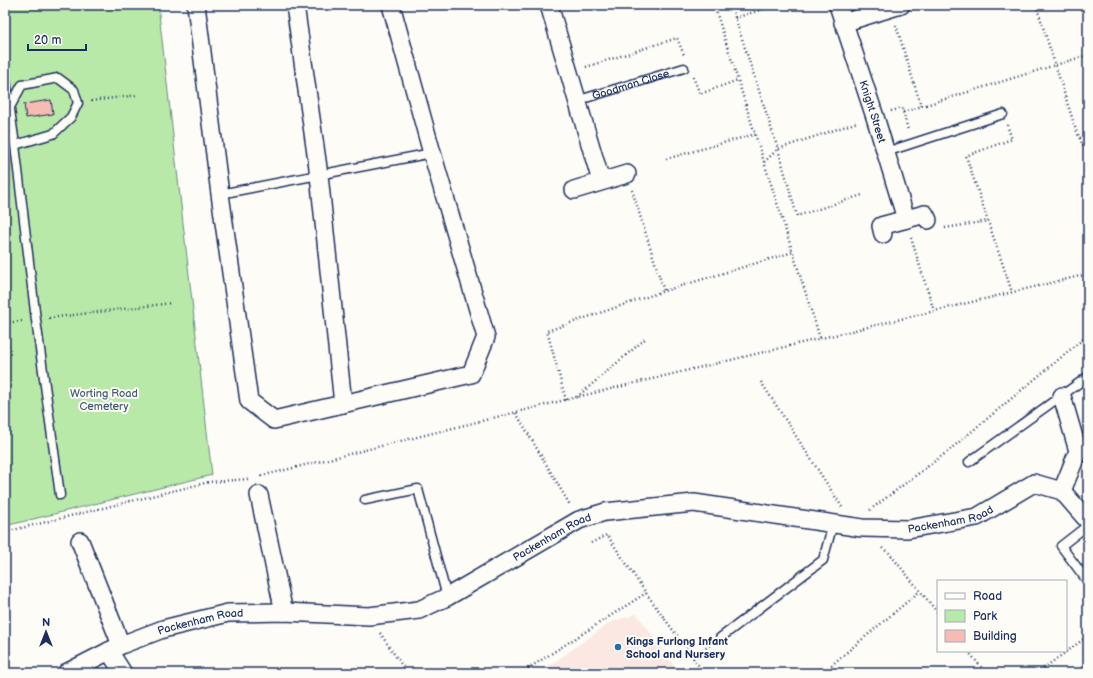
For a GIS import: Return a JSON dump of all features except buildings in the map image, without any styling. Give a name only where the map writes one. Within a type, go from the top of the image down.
[{"type":"street","points":[[196,5],[220,194],[249,401],[274,420],[471,374],[486,337],[432,153],[391,5]]},
{"type":"street","points":[[295,5],[319,175],[343,404]]},
{"type":"street","name":"Goodman Close","points":[[549,5],[576,101],[601,181]]},
{"type":"street","name":"Knight Street","points":[[838,5],[875,117],[906,219]]},
{"type":"street","points":[[843,23],[896,7]]},
{"type":"street","points":[[574,190],[627,174]]},
{"type":"street","points":[[883,234],[881,226],[925,214],[934,224]]},
{"type":"street","points":[[1062,396],[1078,451],[1062,491],[1088,521]]},
{"type":"street","name":"Packenham Road","points":[[66,673],[115,648],[163,629],[228,613],[284,612],[369,616],[419,610],[447,597],[579,520],[605,512],[694,503],[831,522],[864,521],[908,529],[977,517],[1034,483],[1062,491]]},
{"type":"street","points":[[259,495],[284,612]]},
{"type":"street","points":[[80,541],[123,673]]},
{"type":"lane","name":"Goodman Close","points":[[576,101],[684,68]]},
{"type":"lane","points":[[5,74],[60,495]]},
{"type":"lane","points":[[10,107],[22,85],[58,78],[74,90],[78,103],[71,117],[53,134],[15,145]]},
{"type":"lane","points":[[886,152],[1003,114]]},
{"type":"lane","points":[[220,194],[432,153]]},
{"type":"lane","points":[[969,462],[1086,378]]},
{"type":"lane","points":[[365,500],[418,489],[447,597]]},
{"type":"lane","points":[[720,638],[823,560],[831,531],[831,522]]},
{"type":"lane","points":[[1088,525],[1060,546],[1088,582]]},
{"type":"path","points":[[714,5],[820,338]]},
{"type":"path","points":[[731,5],[778,149],[797,216],[862,195]]},
{"type":"path","points":[[735,18],[776,5]]},
{"type":"path","points":[[1036,5],[1054,65],[1088,157]]},
{"type":"path","points":[[896,7],[920,106]]},
{"type":"path","points":[[568,73],[677,38],[682,50]]},
{"type":"path","points":[[904,112],[1088,55]]},
{"type":"path","points":[[700,94],[738,80]]},
{"type":"path","points":[[78,103],[138,95]]},
{"type":"path","points":[[902,108],[912,144]]},
{"type":"path","points":[[1003,114],[1012,139],[966,156],[1012,292]]},
{"type":"path","points":[[764,162],[778,149],[875,117]]},
{"type":"path","points":[[666,160],[755,134]]},
{"type":"path","points":[[1080,138],[1088,136]]},
{"type":"path","points":[[627,174],[664,291]]},
{"type":"path","points":[[934,224],[988,221]]},
{"type":"path","points":[[911,238],[934,311]]},
{"type":"path","points":[[566,400],[547,331],[664,291],[793,252]]},
{"type":"path","points":[[257,477],[577,397],[1088,274]]},
{"type":"path","points":[[5,323],[172,303]]},
{"type":"path","points":[[937,612],[890,553],[870,540],[864,521],[1088,335]]},
{"type":"path","points":[[577,397],[645,339]]},
{"type":"path","points":[[761,382],[847,514],[831,522]]},
{"type":"path","points":[[516,413],[573,511]]},
{"type":"path","points":[[5,532],[209,482],[249,479]]},
{"type":"path","points":[[592,543],[607,536],[704,673]]},
{"type":"path","points":[[822,673],[920,591]]},
{"type":"path","points":[[521,673],[646,593]]},
{"type":"path","points":[[369,616],[407,673]]},
{"type":"path","points":[[1067,651],[1088,636]]},
{"type":"path","points":[[692,658],[720,638]]},
{"type":"path","points":[[969,652],[986,673]]},
{"type":"path","points":[[1037,673],[1066,652]]},
{"type":"shaded area","name":"Kings Furlong Infant School and Nursery","points":[[637,614],[679,673],[539,673],[611,622]]},
{"type":"green space","name":"Worting Road Cemetery","points":[[5,5],[158,5],[212,475],[5,526]]},
{"type":"place","name":"Kings Furlong Infant School and Nursery","points":[[618,647]]}]
